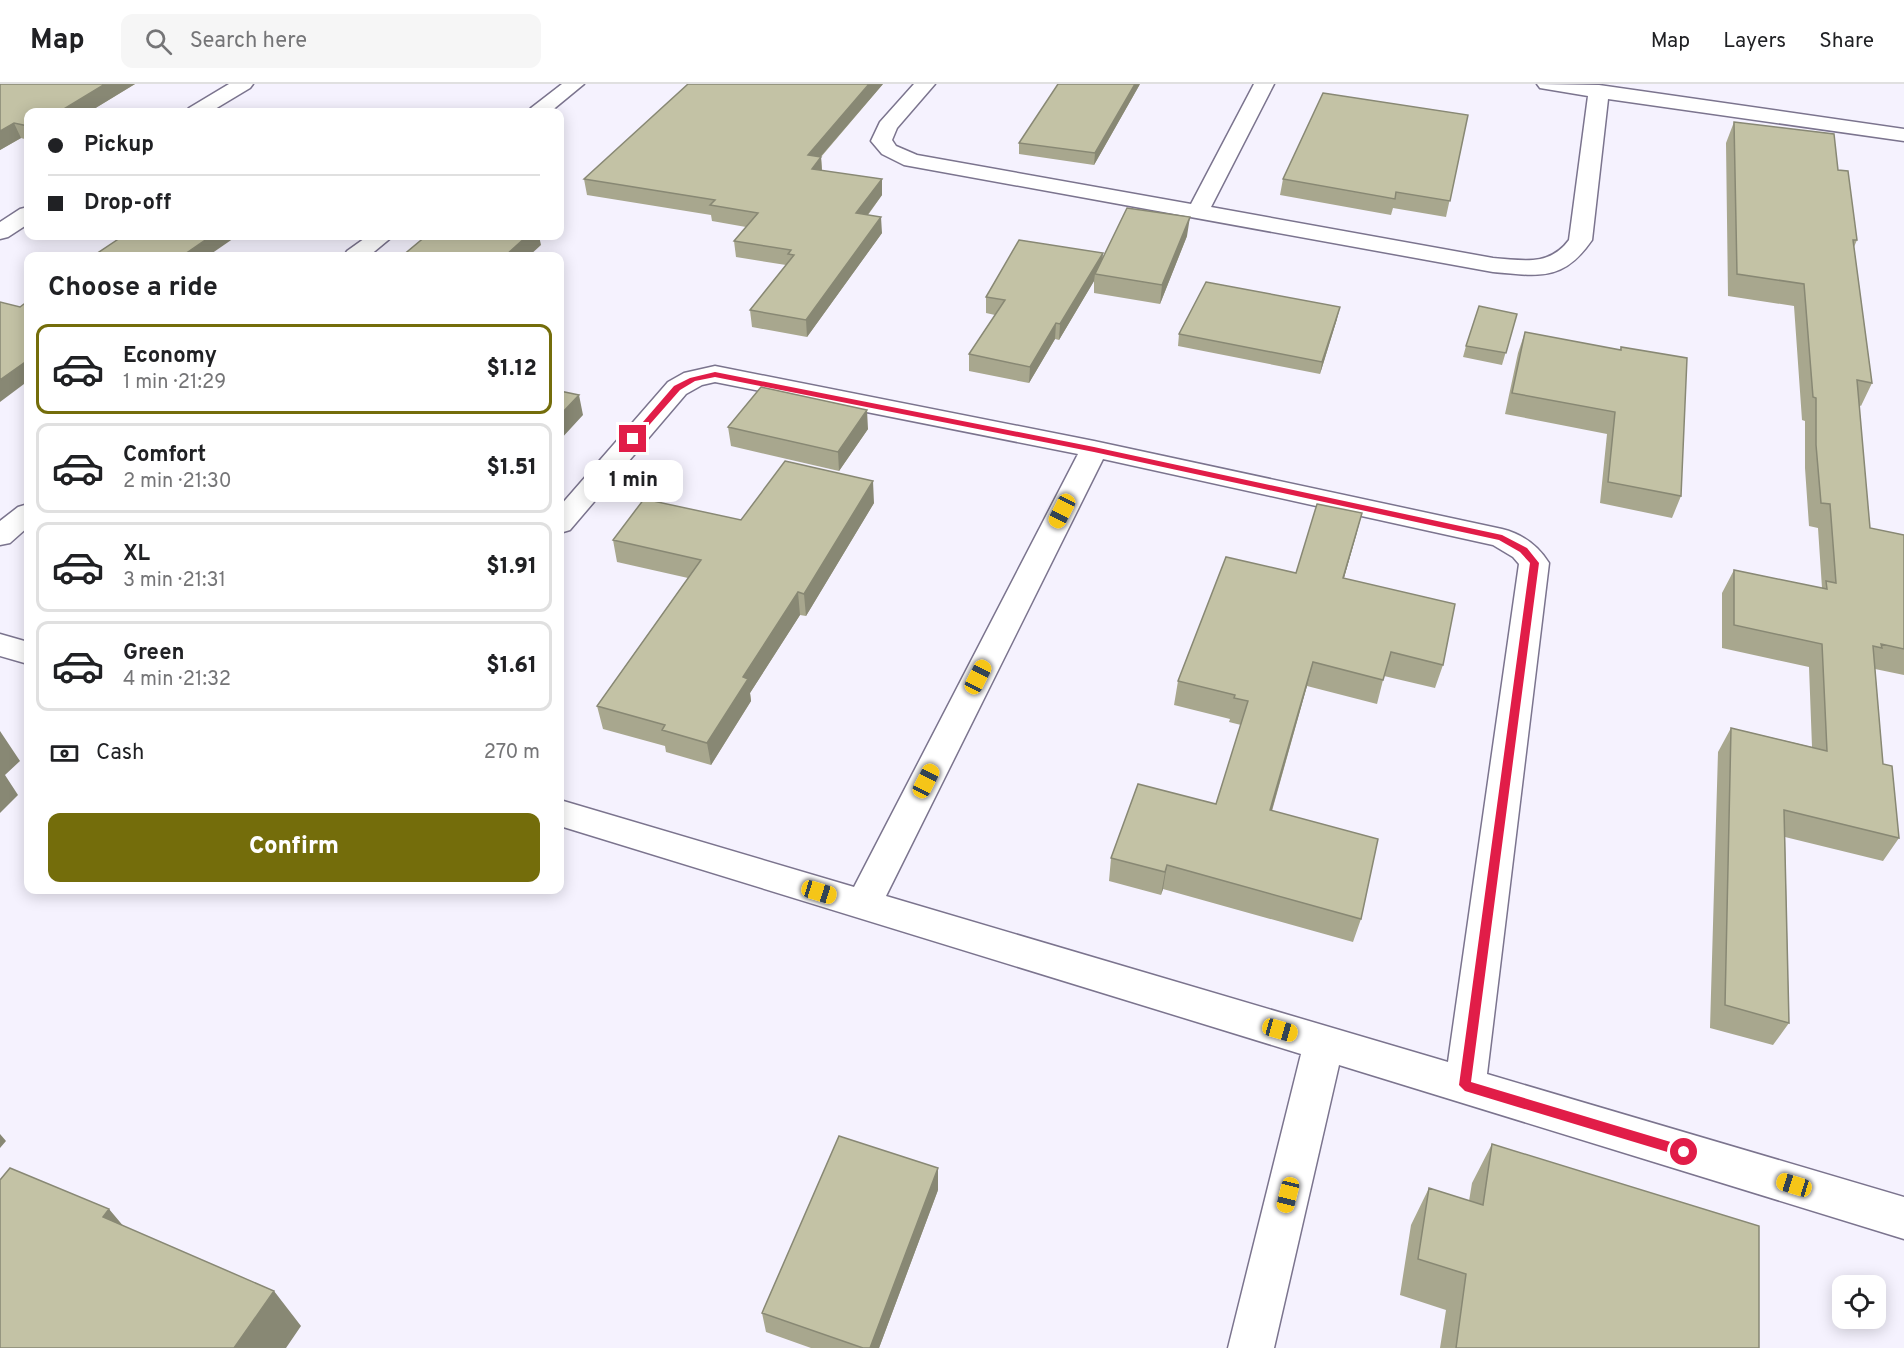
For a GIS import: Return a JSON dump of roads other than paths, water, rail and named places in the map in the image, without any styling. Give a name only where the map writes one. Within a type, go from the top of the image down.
[{"type":"street","points":[[203,108],[243,84]]},
{"type":"street","points":[[543,108],[574,84]]},
{"type":"street","points":[[925,84],[887,126],[881,141],[889,150],[912,160],[1493,265],[1540,267],[1560,263],[1573,252],[1580,240],[1599,92]]},
{"type":"street","points":[[1198,211],[1264,84]]},
{"type":"street","points":[[1547,84],[1904,135]]},
{"type":"street","points":[[0,232],[24,217]]},
{"type":"street","points":[[360,252],[377,240]]},
{"type":"street","points":[[564,519],[677,388],[693,379],[715,374],[1094,449],[1502,538],[1524,550],[1534,563],[1465,1085]]},
{"type":"street","points":[[863,905],[1094,449]]},
{"type":"street","points":[[0,536],[24,516]]},
{"type":"street","points":[[0,645],[24,652]]},
{"type":"street","points":[[564,814],[1904,1218]]},
{"type":"street","points":[[1251,1348],[1324,1043]]}]
